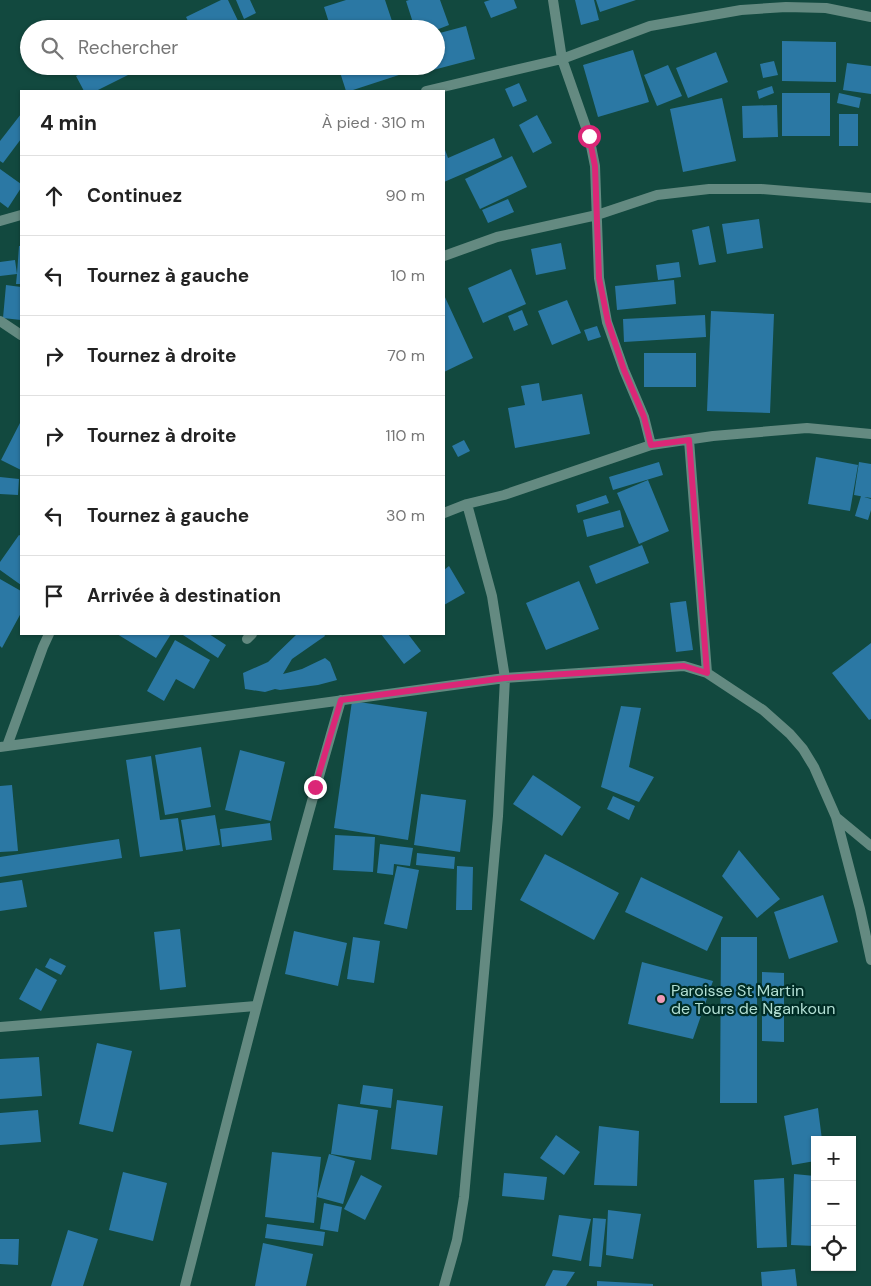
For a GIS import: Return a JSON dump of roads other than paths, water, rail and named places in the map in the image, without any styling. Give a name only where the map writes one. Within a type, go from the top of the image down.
[{"type":"street","points":[[553,0],[562,59],[589,136],[595,166],[599,278],[608,322],[624,370],[644,417],[651,445]]},
{"type":"street","points":[[430,90],[562,59],[650,26],[741,10],[786,7],[826,8],[871,17]]},
{"type":"street","points":[[445,256],[497,237],[597,215],[657,195],[709,189],[762,189],[871,198]]},
{"type":"street","points":[[0,221],[20,215]]},
{"type":"street","points":[[0,321],[20,334]]},
{"type":"street","points":[[445,513],[467,504],[504,495],[651,445],[807,428],[871,434]]},
{"type":"street","points":[[689,440],[707,673]]},
{"type":"street","points":[[444,1286],[457,1240],[464,1197],[498,816],[505,678],[492,596],[467,504]]},
{"type":"street","points":[[49,635],[4,746],[505,678],[684,666],[707,673],[763,710],[804,749],[836,817],[871,960]]},
{"type":"street","points":[[185,1286],[256,1006],[315,787],[341,700]]},
{"type":"street","points":[[836,817],[871,846]]},
{"type":"street","points":[[0,1027],[256,1006]]},
{"type":"place","name":"Paroisse St Martin de Tours de Ngankoun","points":[[661,999]]}]
